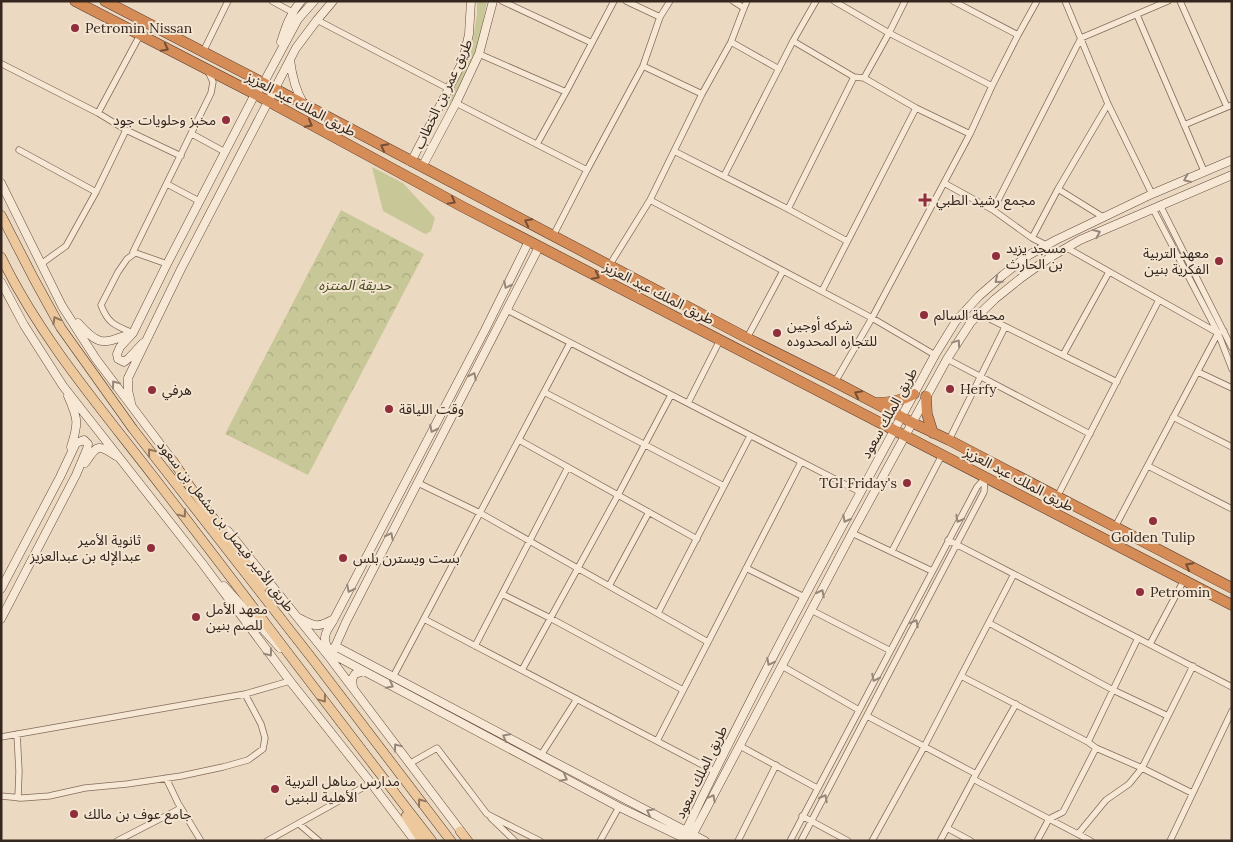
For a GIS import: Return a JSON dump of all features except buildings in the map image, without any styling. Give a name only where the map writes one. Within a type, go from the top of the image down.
[{"type":"highway","name":"طريق الملك عبد العزيز","points":[[76,1],[255,94],[539,247],[1232,605]]},
{"type":"highway","name":"طريق الملك عبد العزيز","points":[[105,1],[747,338],[949,440],[1232,588]]},
{"type":"highway","points":[[876,403],[903,400],[914,394]]},
{"type":"highway","points":[[926,396],[927,414],[934,433]]},
{"type":"main road","points":[[277,56],[288,20],[301,1]]},
{"type":"main road","points":[[148,337],[124,362],[118,360],[117,354],[120,346],[133,333],[255,94],[263,84],[298,19],[314,1]]},
{"type":"main road","points":[[131,406],[128,378],[181,269],[296,48],[333,1]]},
{"type":"main road","points":[[464,1],[470,18]]},
{"type":"main road","name":"طريق عمر بن الخطاب","points":[[412,162],[463,61],[469,34],[471,1]]},
{"type":"main road","name":"طريق عمر بن الخطاب","points":[[422,167],[456,103],[479,54],[493,1]]},
{"type":"main road","points":[[290,60],[292,79],[304,104]]},
{"type":"main road","name":"طريق الملك سعود","points":[[689,836],[714,771],[804,597],[893,430],[956,321],[979,296],[1003,275],[1046,245],[1152,194],[1232,160]]},
{"type":"main road","name":"طريق الملك سعود","points":[[689,836],[740,746],[926,396],[971,322],[1021,278],[1049,258],[1080,240],[1232,175]]},
{"type":"main road","points":[[3,187],[62,306],[96,358],[173,461],[297,617],[332,652],[353,688],[469,841]]},
{"type":"main road","name":"طريق الأمير فيصل بن مشعل بن سعود","points":[[1,215],[61,328],[133,429],[314,661],[451,841]]},
{"type":"main road","points":[[529,241],[334,619],[326,631],[325,641],[327,647],[332,652],[364,671],[619,807],[705,841]]},
{"type":"main road","points":[[332,652],[539,247]]},
{"type":"main road","name":"طريق الأمير فيصل بن مشعل بن سعود","points":[[1,257],[26,303],[64,362],[432,841]]},
{"type":"main road","points":[[1,282],[24,325],[63,386],[202,563],[290,681],[415,841]]},
{"type":"main road","points":[[62,306],[94,339],[108,342],[133,333]]},
{"type":"main road","points":[[60,477],[77,422],[76,414],[63,386]]},
{"type":"main road","points":[[1,589],[76,443],[84,440],[88,444],[87,449],[76,475],[1,619]]},
{"type":"main road","points":[[76,475],[95,449],[98,448],[104,448],[122,461]]},
{"type":"main road","points":[[173,461],[194,493],[291,623],[314,661]]},
{"type":"main road","points":[[202,563],[240,602],[303,673]]},
{"type":"main road","points":[[297,617],[311,624],[322,626],[334,619]]},
{"type":"main road","points":[[332,652],[393,677],[689,836]]},
{"type":"main road","points":[[353,688],[352,679],[355,674],[364,671]]},
{"type":"main road","points":[[377,770],[422,841]]},
{"type":"street","points":[[203,52],[228,1]]},
{"type":"street","points":[[272,1],[292,12]]},
{"type":"street","points":[[502,1],[592,44]]},
{"type":"street","points":[[538,144],[614,1]]},
{"type":"street","points":[[626,1],[660,17]]},
{"type":"street","points":[[553,236],[643,66],[660,17],[670,1]]},
{"type":"street","points":[[733,1],[744,8]]},
{"type":"street","points":[[609,266],[650,200],[702,94],[732,42],[747,1]]},
{"type":"street","points":[[724,176],[793,41],[816,1]]},
{"type":"street","points":[[834,1],[889,33],[992,86]]},
{"type":"street","points":[[864,78],[905,1]]},
{"type":"street","points":[[953,1],[1018,35]]},
{"type":"street","points":[[835,382],[872,318],[970,134],[992,86],[1037,1]]},
{"type":"street","points":[[1065,1],[1108,104],[1152,194]]},
{"type":"street","points":[[993,210],[1081,38],[1168,1]]},
{"type":"street","points":[[1180,1],[1230,106],[1184,125]]},
{"type":"street","points":[[1137,15],[1204,171]]},
{"type":"street","points":[[318,20],[449,89]]},
{"type":"street","points":[[98,113],[140,35]]},
{"type":"street","points":[[793,41],[854,77],[864,78],[916,108],[970,134]]},
{"type":"street","points":[[732,42],[779,68]]},
{"type":"street","points":[[479,54],[566,92]]},
{"type":"street","points":[[2,64],[98,113],[126,130],[181,156]]},
{"type":"street","points":[[643,66],[702,94]]},
{"type":"street","points":[[133,333],[113,324],[104,312],[101,304],[127,258],[135,253],[211,93],[214,82],[207,69]]},
{"type":"street","points":[[788,209],[854,77]]},
{"type":"street","points":[[456,103],[588,170]]},
{"type":"street","points":[[1032,238],[1058,188],[1108,104]]},
{"type":"street","points":[[822,290],[916,108]]},
{"type":"street","points":[[41,264],[66,246],[96,192],[126,130]]},
{"type":"street","points":[[192,134],[225,152]]},
{"type":"street","points":[[19,150],[96,192]]},
{"type":"street","points":[[674,151],[788,209],[847,242]]},
{"type":"street","points":[[944,183],[993,210],[1032,238],[1046,245]]},
{"type":"street","points":[[167,184],[199,201]]},
{"type":"street","points":[[1058,188],[1103,218]]},
{"type":"street","points":[[650,200],[822,290],[935,355]]},
{"type":"street","points":[[1157,207],[1221,332],[1232,348]]},
{"type":"street","points":[[1067,248],[1159,300],[1221,332],[1232,369]]},
{"type":"street","points":[[135,253],[167,264]]},
{"type":"street","points":[[747,338],[783,271]]},
{"type":"street","points":[[1063,355],[1109,272]]},
{"type":"street","points":[[1057,497],[1159,300]]},
{"type":"street","points":[[507,310],[860,492]]},
{"type":"street","points":[[980,314],[1117,382]]},
{"type":"street","points":[[949,440],[1005,326]]},
{"type":"street","points":[[1116,527],[1221,332]]},
{"type":"street","points":[[688,403],[720,340]]},
{"type":"street","points":[[393,677],[570,342]]},
{"type":"street","points":[[947,359],[1090,434]]},
{"type":"street","points":[[1198,372],[1232,388]]},
{"type":"street","points":[[544,392],[724,486]]},
{"type":"street","points":[[522,670],[671,395]]},
{"type":"street","points":[[1174,417],[1232,447]]},
{"type":"street","points":[[658,613],[750,436]]},
{"type":"street","points":[[519,440],[697,539]]},
{"type":"street","points":[[892,551],[942,455]]},
{"type":"street","points":[[657,741],[801,462]]},
{"type":"street","points":[[1148,466],[1232,509]]},
{"type":"street","points":[[475,646],[568,467]]},
{"type":"street","points":[[790,841],[948,540],[977,487],[985,478]]},
{"type":"street","points":[[801,841],[984,492],[985,478]]},
{"type":"street","points":[[418,483],[480,513],[708,642]]},
{"type":"street","points":[[609,586],[650,512]]},
{"type":"street","points":[[852,533],[932,571]]},
{"type":"street","points":[[948,540],[1232,687]]},
{"type":"street","points":[[746,568],[804,597]]},
{"type":"street","points":[[872,841],[924,747],[1014,574]]},
{"type":"street","points":[[1150,644],[1184,580]]},
{"type":"street","points":[[502,594],[683,690]]},
{"type":"street","points":[[812,610],[890,650]]},
{"type":"street","points":[[424,619],[714,771]]},
{"type":"street","points":[[989,623],[1113,690],[1168,716]]},
{"type":"street","points":[[1088,742],[1138,638]]},
{"type":"street","points":[[782,666],[859,710]]},
{"type":"street","points":[[1078,834],[1106,800],[1129,784],[1142,768],[1193,666]]},
{"type":"street","points":[[961,676],[1088,742],[1096,748],[1192,793]]},
{"type":"street","points":[[1,737],[245,694],[290,681]]},
{"type":"street","points":[[1,796],[18,798],[50,796],[85,788],[166,778],[248,760],[263,749],[266,738],[261,724],[245,694]]},
{"type":"street","points":[[541,755],[577,699]]},
{"type":"street","points":[[940,841],[1016,704]]},
{"type":"street","points":[[1172,840],[1192,793],[1232,711]]},
{"type":"street","points":[[867,716],[1091,841]]},
{"type":"street","points":[[17,734],[18,798]]},
{"type":"street","points":[[740,746],[817,788]]},
{"type":"street","points":[[410,764],[437,748],[487,814],[514,841]]},
{"type":"street","points":[[1036,841],[1049,819],[1063,812],[1096,748]]},
{"type":"street","points":[[738,841],[776,765]]},
{"type":"street","points":[[166,778],[201,841]]},
{"type":"street","points":[[267,841],[371,783]]},
{"type":"street","points":[[600,841],[619,807]]},
{"type":"street","points":[[117,841],[181,808]]},
{"type":"street","points":[[487,814],[540,841]]},
{"type":"street","points":[[802,816],[848,841]]},
{"type":"street","points":[[299,824],[319,841]]},
{"type":"street","points":[[947,828],[971,841]]},
{"type":"green space","points":[[477,1],[487,1],[479,42],[461,85],[447,110],[445,109],[471,52],[477,14]]},
{"type":"green space","points":[[372,167],[403,183],[435,218],[431,231],[425,234],[383,211]]},
{"type":"green space","name":"حديقة المنتزه","points":[[341,210],[424,254],[308,475],[225,434]]},
{"type":"place","name":"Petromin Nissan","points":[[75,28]]},
{"type":"place","name":"مخبز وحلويات جود","points":[[226,120]]},
{"type":"place","name":"مجمع رشيد الطبي","points":[[925,200]]},
{"type":"place","name":"مسجد يزيد بن الحارث","points":[[996,256]]},
{"type":"place","name":"معهد التربية الفكرية بنين","points":[[1219,261]]},
{"type":"place","name":"محطة السالم","points":[[924,315]]},
{"type":"place","name":"شركه أوجين للتجاره المحدوده","points":[[777,333]]},
{"type":"place","name":"Herfy","points":[[950,389]]},
{"type":"place","name":"هرفي","points":[[152,390]]},
{"type":"place","name":"وقت اللياقة","points":[[389,409]]},
{"type":"place","name":"TGI Friday's","points":[[907,483]]},
{"type":"place","name":"Golden Tulip","points":[[1153,521]]},
{"type":"place","name":"ثانوية الأمير عبدالإله بن عبدالعزيز","points":[[151,548]]},
{"type":"place","name":"بست ويسترن بلس","points":[[343,558]]},
{"type":"place","name":"Petromin","points":[[1140,592]]},
{"type":"place","name":"معهد الأمل للصم بنين","points":[[196,617]]},
{"type":"place","name":"مدارس مناهل التربية الأهلية للبنين","points":[[275,789]]},
{"type":"place","name":"جامع عوف بن مالك","points":[[74,814]]}]
